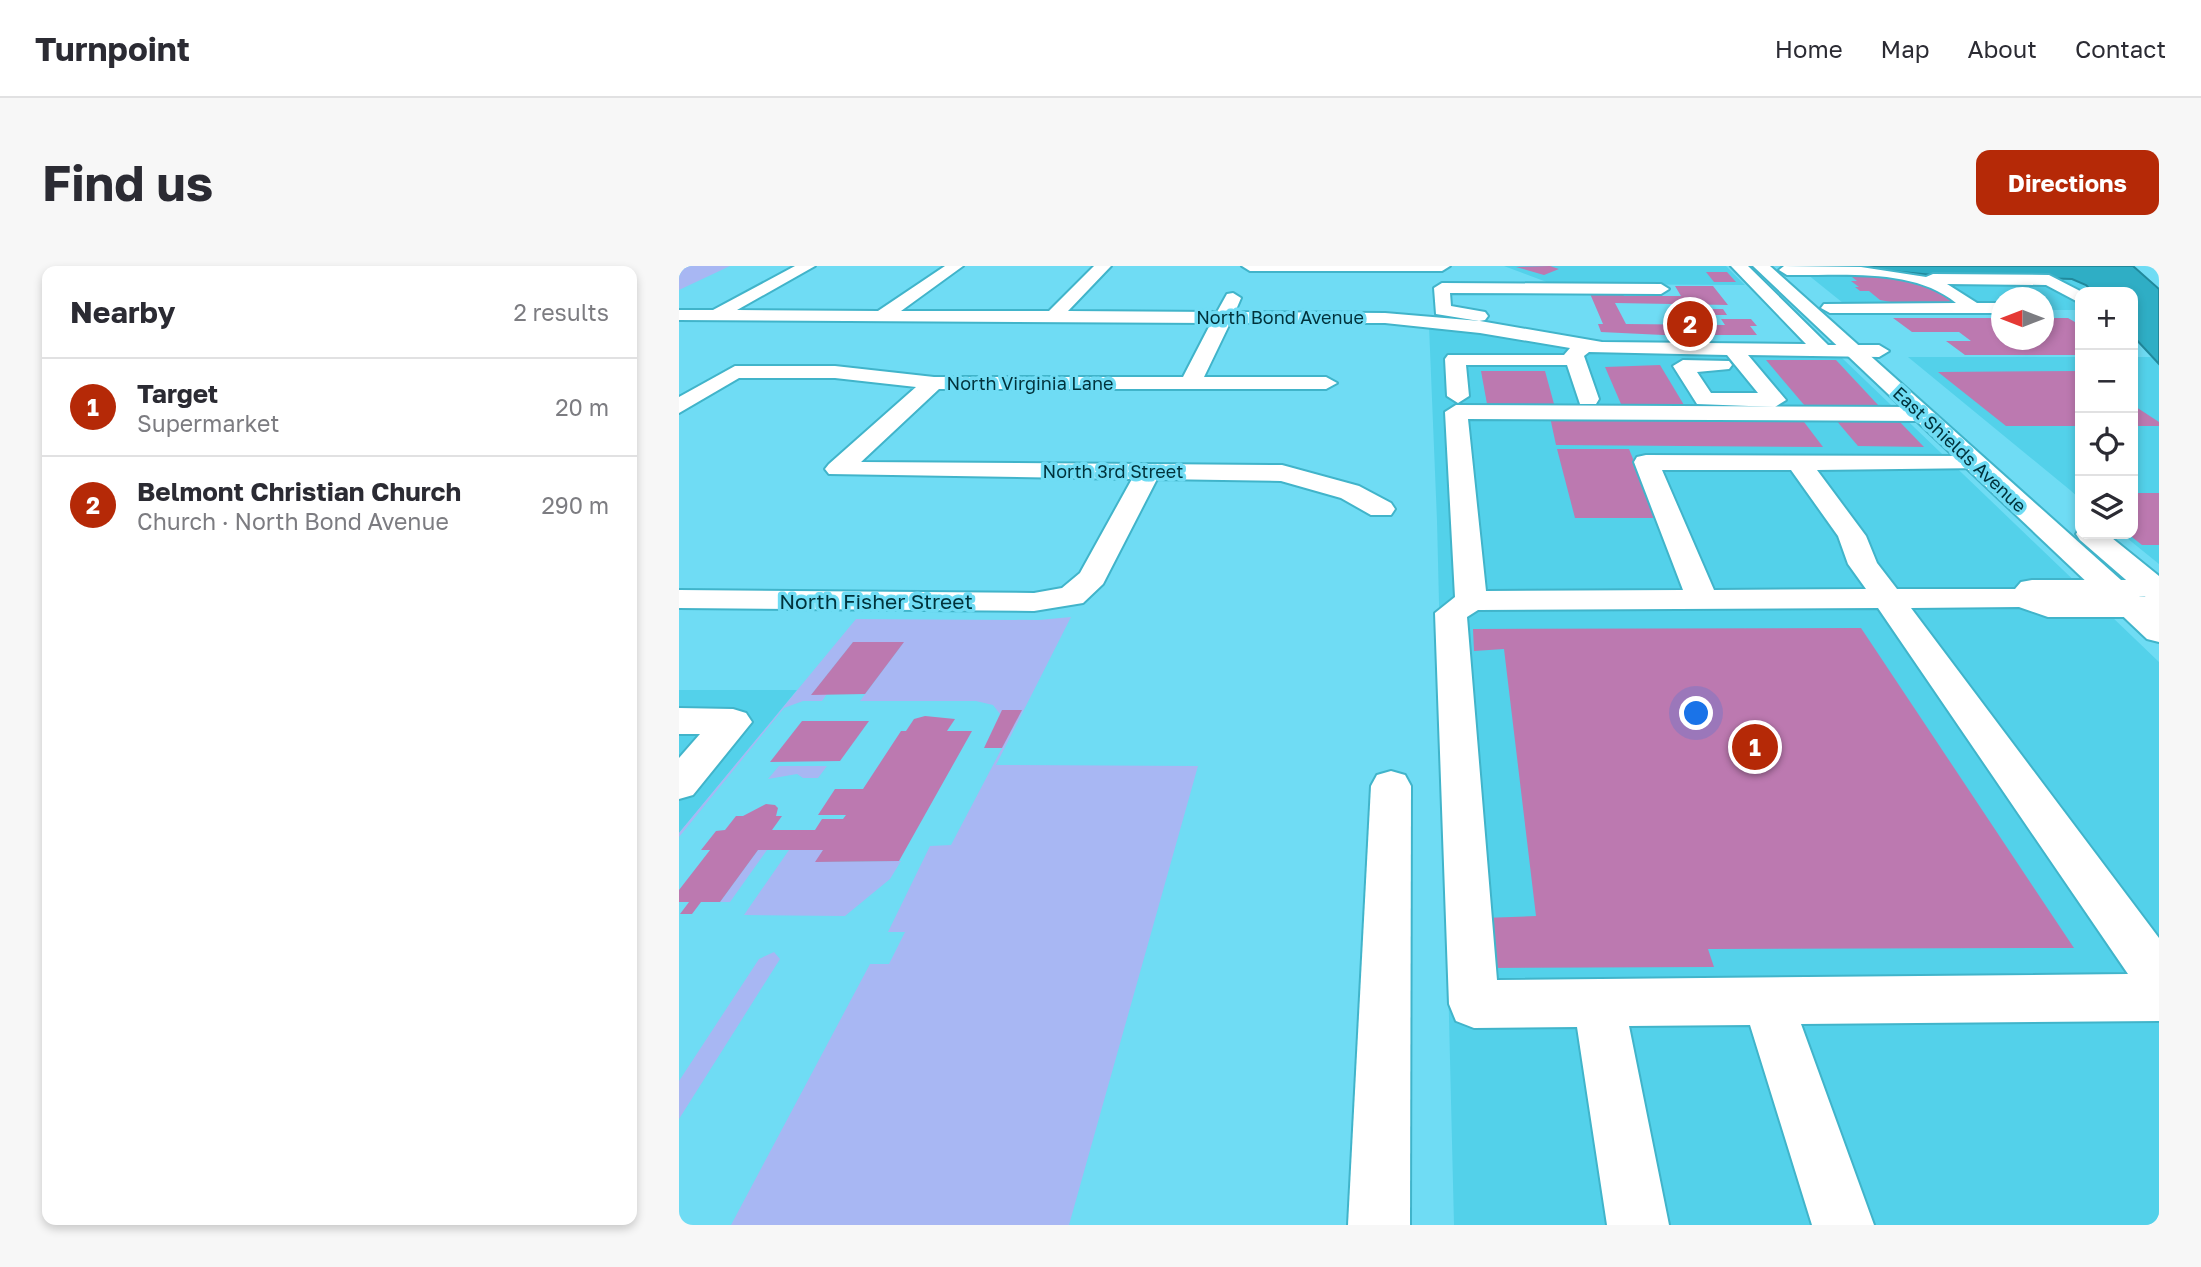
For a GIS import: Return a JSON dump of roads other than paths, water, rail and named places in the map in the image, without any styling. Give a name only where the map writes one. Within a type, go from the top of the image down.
[{"type":"street","points":[[715,315],[807,266]]},
{"type":"street","points":[[882,316],[955,266]]},
{"type":"street","points":[[1053,316],[1103,266]]},
{"type":"street","points":[[1190,383],[1250,266],[1442,266]]},
{"type":"street","points":[[1739,266],[1759,275],[1790,318],[1822,351]]},
{"type":"street","points":[[1781,267],[1890,272],[1933,279],[2049,280],[2075,295]]},
{"type":"street","name":"East Shields Avenue","points":[[1781,267],[1963,423]]},
{"type":"street","points":[[1521,270],[1559,281],[1661,289]]},
{"type":"street","points":[[1733,286],[1759,275]]},
{"type":"street","name":"East Shields Avenue","points":[[1759,275],[1854,351],[1975,463],[2144,596]]},
{"type":"street","points":[[1933,279],[1968,301],[1974,309]]},
{"type":"street","points":[[1460,316],[1442,288],[1531,288],[1559,281]]},
{"type":"street","points":[[1559,281],[1569,320],[1587,333],[1628,337],[1746,340],[1746,355]]},
{"type":"street","points":[[1460,316],[1473,288]]},
{"type":"street","points":[[1503,288],[1506,320]]},
{"type":"street","points":[[1531,288],[1538,329]]},
{"type":"street","points":[[1830,308],[1991,308]]},
{"type":"street","points":[[2056,308],[2075,308]]},
{"type":"street","name":"North Bond Avenue","points":[[679,314],[1385,318],[1460,316],[1538,329],[1581,355]]},
{"type":"street","points":[[1460,316],[1506,320],[1538,329],[1569,320]]},
{"type":"street","points":[[1762,316],[1790,318]]},
{"type":"street","points":[[1458,396],[1455,359],[1556,359],[1581,355],[1601,357],[1611,348],[1746,355],[1879,351]]},
{"type":"street","points":[[1581,355],[1588,399]]},
{"type":"street","name":"North Virginia Lane","points":[[679,407],[735,372],[835,372],[934,383],[1326,383]]},
{"type":"street","name":"North 3rd Street","points":[[934,383],[838,469],[1282,473],[1350,492],[1381,509]]},
{"type":"street","points":[[1471,601],[1456,412],[1826,430],[1922,414]]},
{"type":"street","points":[[1826,430],[1853,463]]},
{"type":"street","points":[[1702,600],[1646,462],[1975,463]]},
{"type":"street","points":[[1799,463],[1852,536],[1863,564],[2159,978]]},
{"type":"street","name":"North Fisher Street","points":[[679,600],[1034,602],[1072,596],[1092,578],[1149,471]]},
{"type":"street","name":"East Shields Avenue","points":[[2093,539],[2144,596],[2159,632]]},
{"type":"street","points":[[2144,596],[2032,590],[2023,598],[1471,601],[1451,614],[1474,1004],[2159,998]]},
{"type":"street","points":[[679,721],[733,722],[679,784]]},
{"type":"street","points":[[1379,1225],[1391,786]]},
{"type":"street","points":[[1768,1002],[1843,1225]]},
{"type":"street","points":[[1599,1003],[1638,1225]]},
{"type":"place","name":"Belmont Christian Church","points":[[1690,324]]},
{"type":"place","name":"Target","points":[[1755,747]]}]
